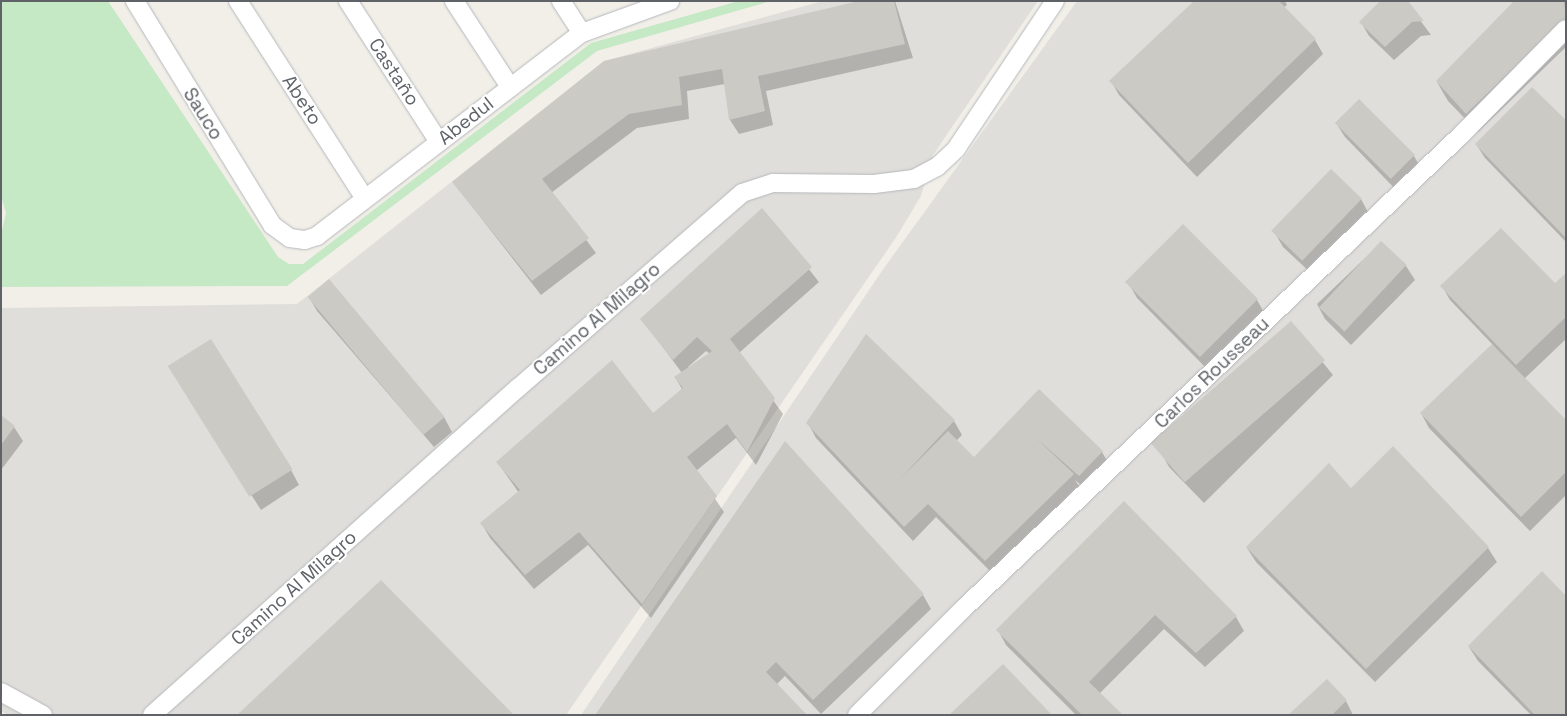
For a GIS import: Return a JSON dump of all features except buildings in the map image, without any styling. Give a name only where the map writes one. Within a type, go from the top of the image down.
[{"type":"street","name":"Sauco","points":[[135,1],[272,225]]},
{"type":"street","name":"Abeto","points":[[238,1],[366,199]]},
{"type":"street","name":"Castaño","points":[[348,1],[439,142]]},
{"type":"street","points":[[454,1],[510,87]]},
{"type":"street","points":[[561,1],[582,33]]},
{"type":"street","name":"Abedul","points":[[272,225],[290,238],[306,240],[317,236],[582,33],[668,1]]},
{"type":"street","name":"Camino Al Milagro","points":[[152,715],[518,388],[742,194],[773,183],[874,184],[906,180],[937,167],[956,149],[1055,1]]},
{"type":"street","name":"Carlos Rousseau","points":[[857,715],[964,608],[1460,135],[1566,29]]},
{"type":"street","points":[[1,692],[43,715]]},
{"type":"shaded area","points":[[823,1],[1038,1],[933,155],[921,196],[895,239],[566,715],[8,715],[1,711],[1,308],[297,304],[604,61]]},
{"type":"shaded area","points":[[1077,1],[1566,1],[1566,715],[581,715],[884,268]]},
{"type":"green space","points":[[1,1],[108,1],[278,257],[289,264],[303,264],[591,43],[739,1],[771,1],[597,51],[287,286],[1,287],[1,235],[6,213],[1,196]]}]
